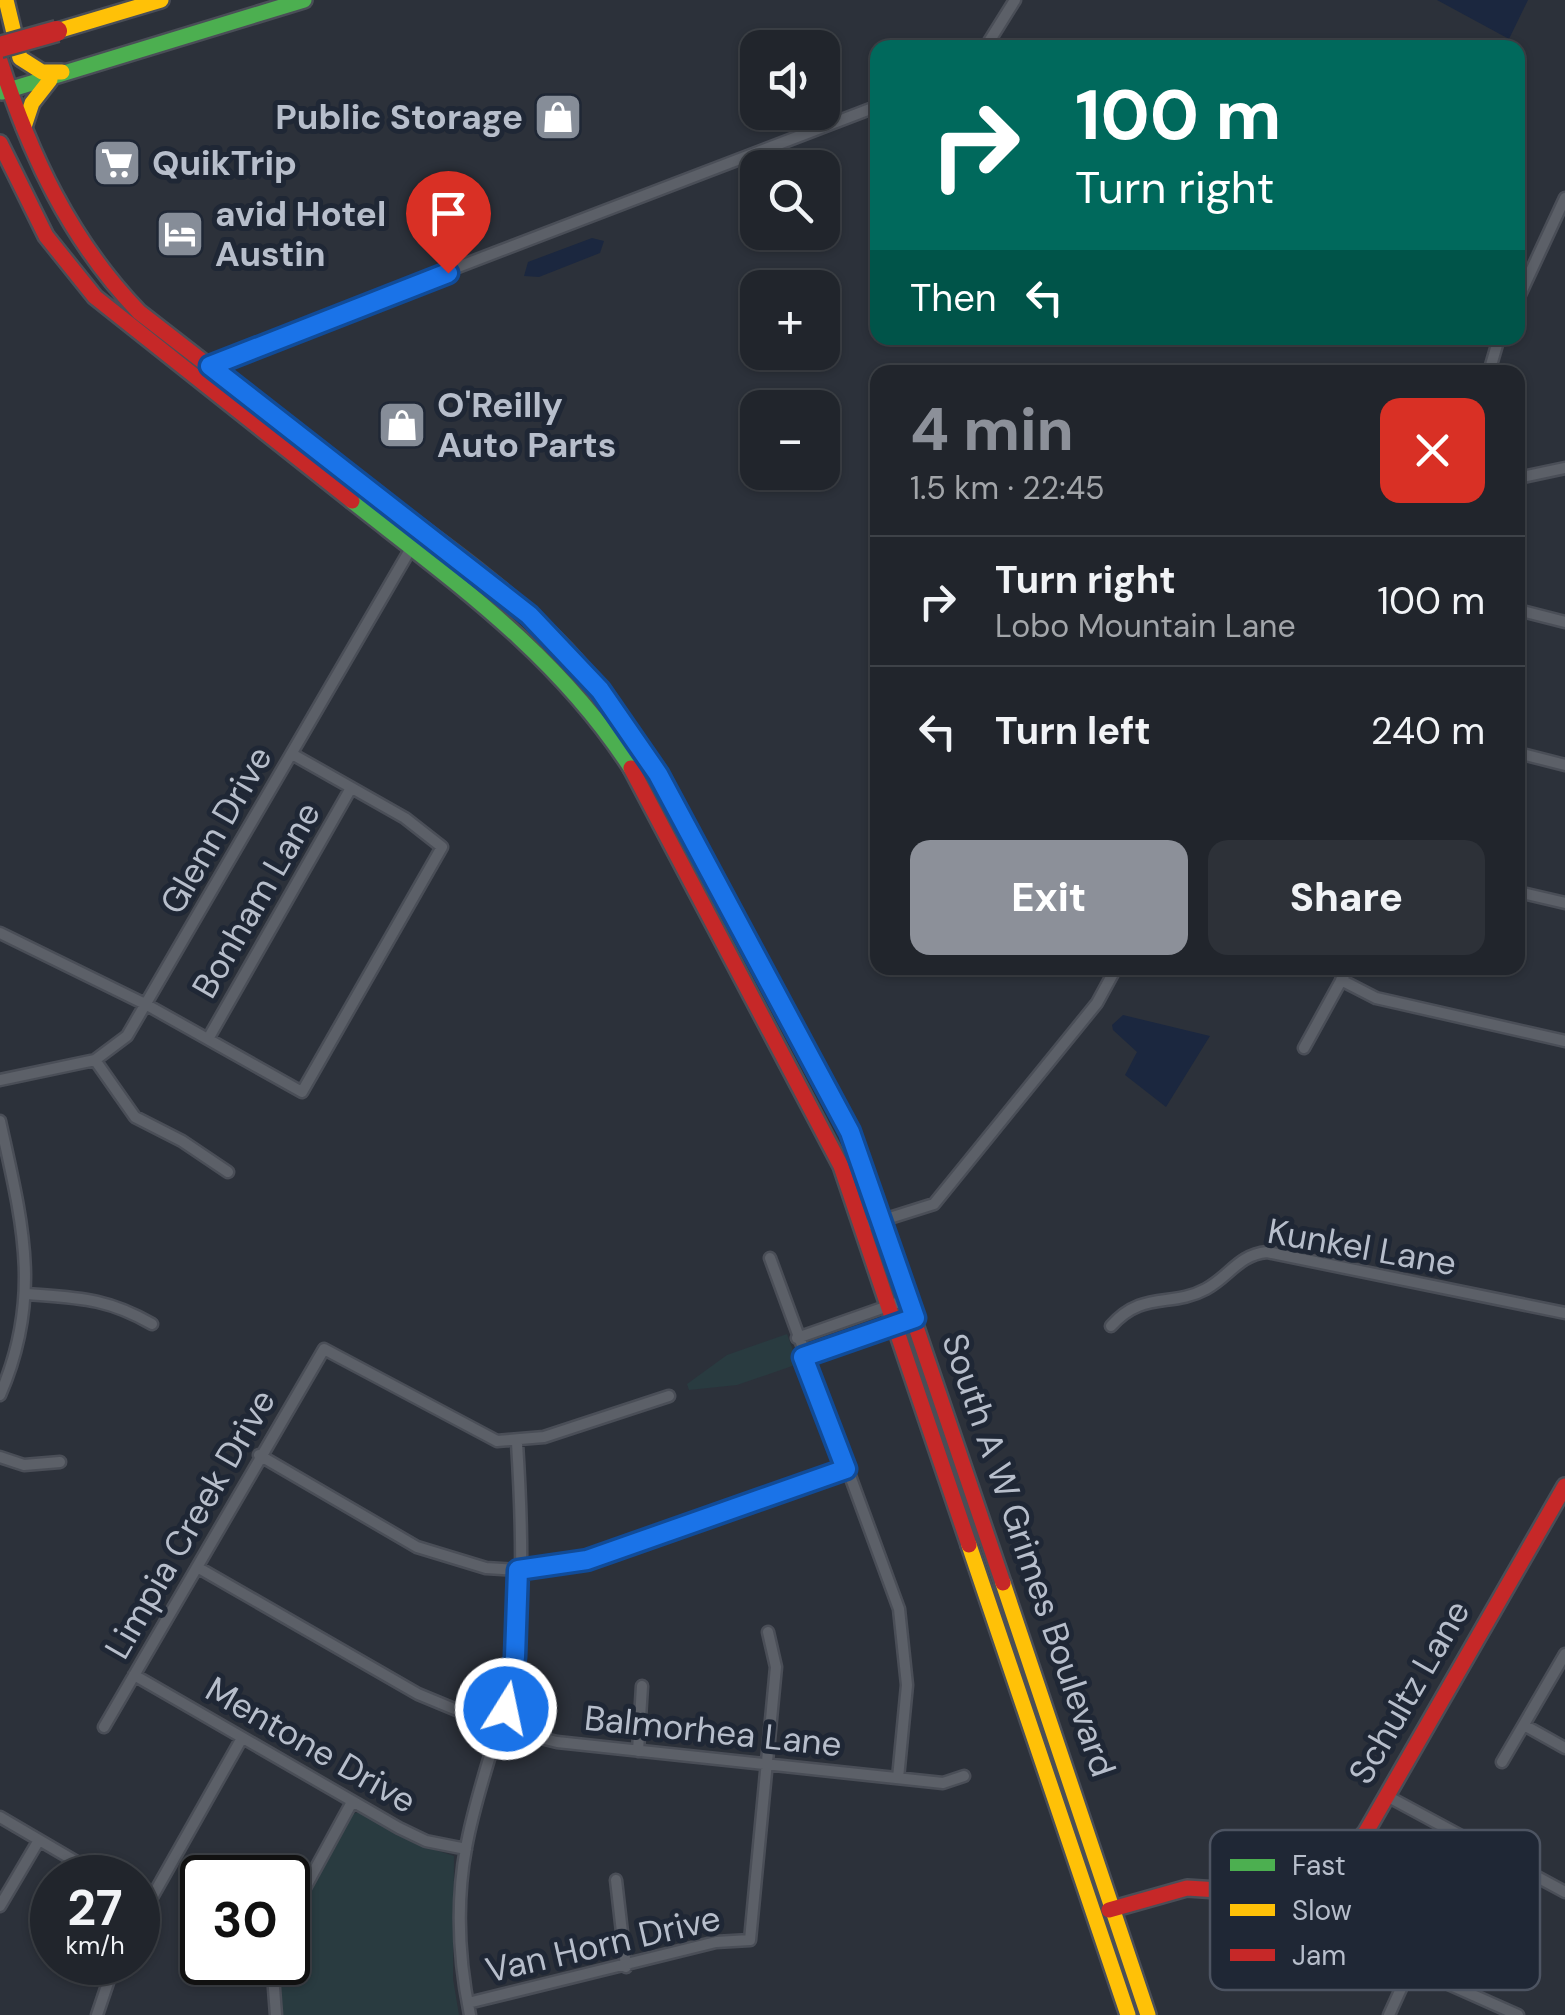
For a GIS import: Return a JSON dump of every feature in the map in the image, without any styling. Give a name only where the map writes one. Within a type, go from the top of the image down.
[{"type":"main road","points":[[6,0],[20,58],[42,72],[76,72]]},
{"type":"main road","points":[[0,48],[160,0]]},
{"type":"main road","points":[[4,92],[304,0]]},
{"type":"main road","name":"South A W Grimes Boulevard","points":[[0,61],[4,92],[79,244],[124,298],[205,374]]},
{"type":"main road","points":[[24,127],[32,102],[50,80]]},
{"type":"main road","name":"South A W Grimes Boulevard","points":[[0,143],[43,235],[78,281],[205,374],[416,539],[610,719],[658,774],[682,841],[793,1078],[872,1224]]},
{"type":"main road","points":[[20,190],[34,198],[53,233],[79,244]]},
{"type":"main road","name":"South A W Grimes Boulevard","points":[[682,841],[850,1132],[872,1224],[1106,1911],[1148,2015]]},
{"type":"main road","points":[[793,1078],[808,1090],[830,1095]]},
{"type":"main road","name":"Schultz Lane","points":[[1365,1830],[1565,1486]]},
{"type":"main road","name":"Schultz Lane","points":[[1106,1911],[1187,1888],[1210,1889]]},
{"type":"main road","name":"South A W Grimes Boulevard","points":[[1106,1911],[1128,2015]]},
{"type":"street","points":[[989,40],[1016,0]]},
{"type":"street","points":[[205,374],[870,109]]},
{"type":"street","points":[[1525,285],[1565,198]]},
{"type":"street","points":[[1525,477],[1565,468]]},
{"type":"street","name":"Glenn Drive","points":[[0,1080],[95,1060],[118,1046],[147,1006],[416,539]]},
{"type":"street","points":[[1525,612],[1565,622]]},
{"type":"street","points":[[1,937],[147,1006],[302,1092],[442,848],[406,818],[292,754]]},
{"type":"street","points":[[1525,755],[1565,764]]},
{"type":"street","name":"Bonham Lane","points":[[208,1039],[351,788]]},
{"type":"street","points":[[1525,894],[1565,903]]},
{"type":"street","points":[[872,1224],[934,1204],[1097,1003],[1112,975]]},
{"type":"street","points":[[1304,1048],[1344,975]]},
{"type":"street","points":[[1341,980],[1376,998],[1565,1040]]},
{"type":"street","points":[[95,1060],[135,1117],[182,1140],[228,1172]]},
{"type":"street","points":[[0,1121],[22,1220],[28,1294],[18,1350],[0,1395]]},
{"type":"street","name":"Kunkel Lane","points":[[1111,1326],[1142,1302],[1208,1288],[1234,1264],[1251,1254],[1267,1252],[1565,1313]]},
{"type":"street","points":[[770,1258],[803,1357],[899,1609],[907,1685],[898,1778]]},
{"type":"street","points":[[28,1294],[95,1299],[118,1305],[152,1324]]},
{"type":"street","points":[[797,1338],[902,1312]]},
{"type":"street","points":[[803,1357],[902,1312]]},
{"type":"street","name":"Limpia Creek Drive","points":[[104,1727],[324,1348],[469,1430],[497,1441],[518,1442]]},
{"type":"street","points":[[469,2009],[460,1918],[466,1849],[500,1728],[515,1657],[518,1442],[669,1396]]},
{"type":"street","points":[[260,1455],[417,1547],[486,1568],[518,1570],[587,1560],[846,1469]]},
{"type":"street","points":[[0,1457],[24,1465],[60,1462]]},
{"type":"street","name":"Balmorhea Lane","points":[[197,1567],[418,1694],[500,1728],[557,1742],[768,1765],[943,1783],[964,1776]]},
{"type":"street","points":[[768,1632],[776,1667],[768,1765]]},
{"type":"street","points":[[1502,1762],[1565,1654]]},
{"type":"street","name":"Mentone Drive","points":[[134,1675],[426,1841],[466,1849]]},
{"type":"street","points":[[638,1751],[642,1686]]},
{"type":"street","points":[[1524,1725],[1565,1748]]},
{"type":"street","points":[[160,1872],[242,1738]]},
{"type":"street","name":"Van Horn Drive","points":[[469,2009],[716,1942],[750,1940],[768,1765]]},
{"type":"street","points":[[1387,1796],[1450,1830]]},
{"type":"street","points":[[310,1879],[352,1802]]},
{"type":"street","points":[[0,1817],[65,1855]]},
{"type":"street","points":[[0,1906],[39,1840]]},
{"type":"street","points":[[1540,1879],[1565,1892]]},
{"type":"street","points":[[616,1880],[626,1967]]},
{"type":"street","points":[[97,2015],[107,1985]]},
{"type":"street","points":[[274,1985],[276,2015]]},
{"type":"street","points":[[1389,2015],[1400,1990]]},
{"type":"street","points":[[1462,1990],[1518,2015]]},
{"type":"shaded area","points":[[787,1334],[798,1364],[737,1385],[689,1390],[687,1384],[727,1355]]},
{"type":"shaded area","points":[[360,1812],[417,1844],[454,1856],[453,1979],[459,2015],[283,2015],[281,1985],[310,1985],[310,1889],[352,1814]]},
{"type":"water","points":[[1437,0],[1528,0],[1509,39]]},
{"type":"water","points":[[592,238],[604,241],[600,253],[539,277],[524,276],[528,262]]},
{"type":"water","points":[[1123,1015],[1210,1036],[1166,1107],[1125,1075],[1137,1052],[1113,1030],[1112,1025]]},
{"type":"traffic: fast","points":[[2,92],[304,0]]},
{"type":"traffic: fast","points":[[322,454],[479,572],[566,650],[630,732],[715,881]]},
{"type":"traffic: fast","points":[[352,501],[467,592],[538,655],[602,727],[631,768]]},
{"type":"traffic: slow","points":[[6,0],[20,58],[42,72],[62,72]]},
{"type":"traffic: slow","points":[[57,31],[161,0]]},
{"type":"traffic: slow","points":[[24,127],[32,103],[50,80]]},
{"type":"traffic: slow","points":[[969,1545],[1128,2015]]},
{"type":"traffic: slow","points":[[1003,1583],[1148,2015]]},
{"type":"traffic: jam","points":[[0,47],[57,31]]},
{"type":"traffic: jam","points":[[0,61],[25,130],[55,195],[114,284],[139,312],[322,454]]},
{"type":"traffic: jam","points":[[0,143],[46,236],[95,297],[352,501]]},
{"type":"traffic: jam","points":[[631,768],[841,1166],[969,1545]]},
{"type":"traffic: jam","points":[[715,881],[850,1133],[1003,1583]]},
{"type":"traffic: jam","points":[[1367,1830],[1565,1486]]},
{"type":"traffic: jam","points":[[1109,1910],[1187,1888],[1210,1889]]},
{"type":"place","name":"Public Storage","points":[[558,117]]},
{"type":"place","name":"QuikTrip","points":[[117,163]]},
{"type":"place","name":"avid Hotel Austin","points":[[180,234]]},
{"type":"place","name":"O'Reilly Auto Parts","points":[[402,425]]},
{"type":"route","points":[[448,273],[244,349],[210,366],[529,615],[600,690],[658,774],[850,1132],[915,1318],[803,1357],[846,1469],[587,1560],[518,1570],[515,1657],[506,1709]]}]
